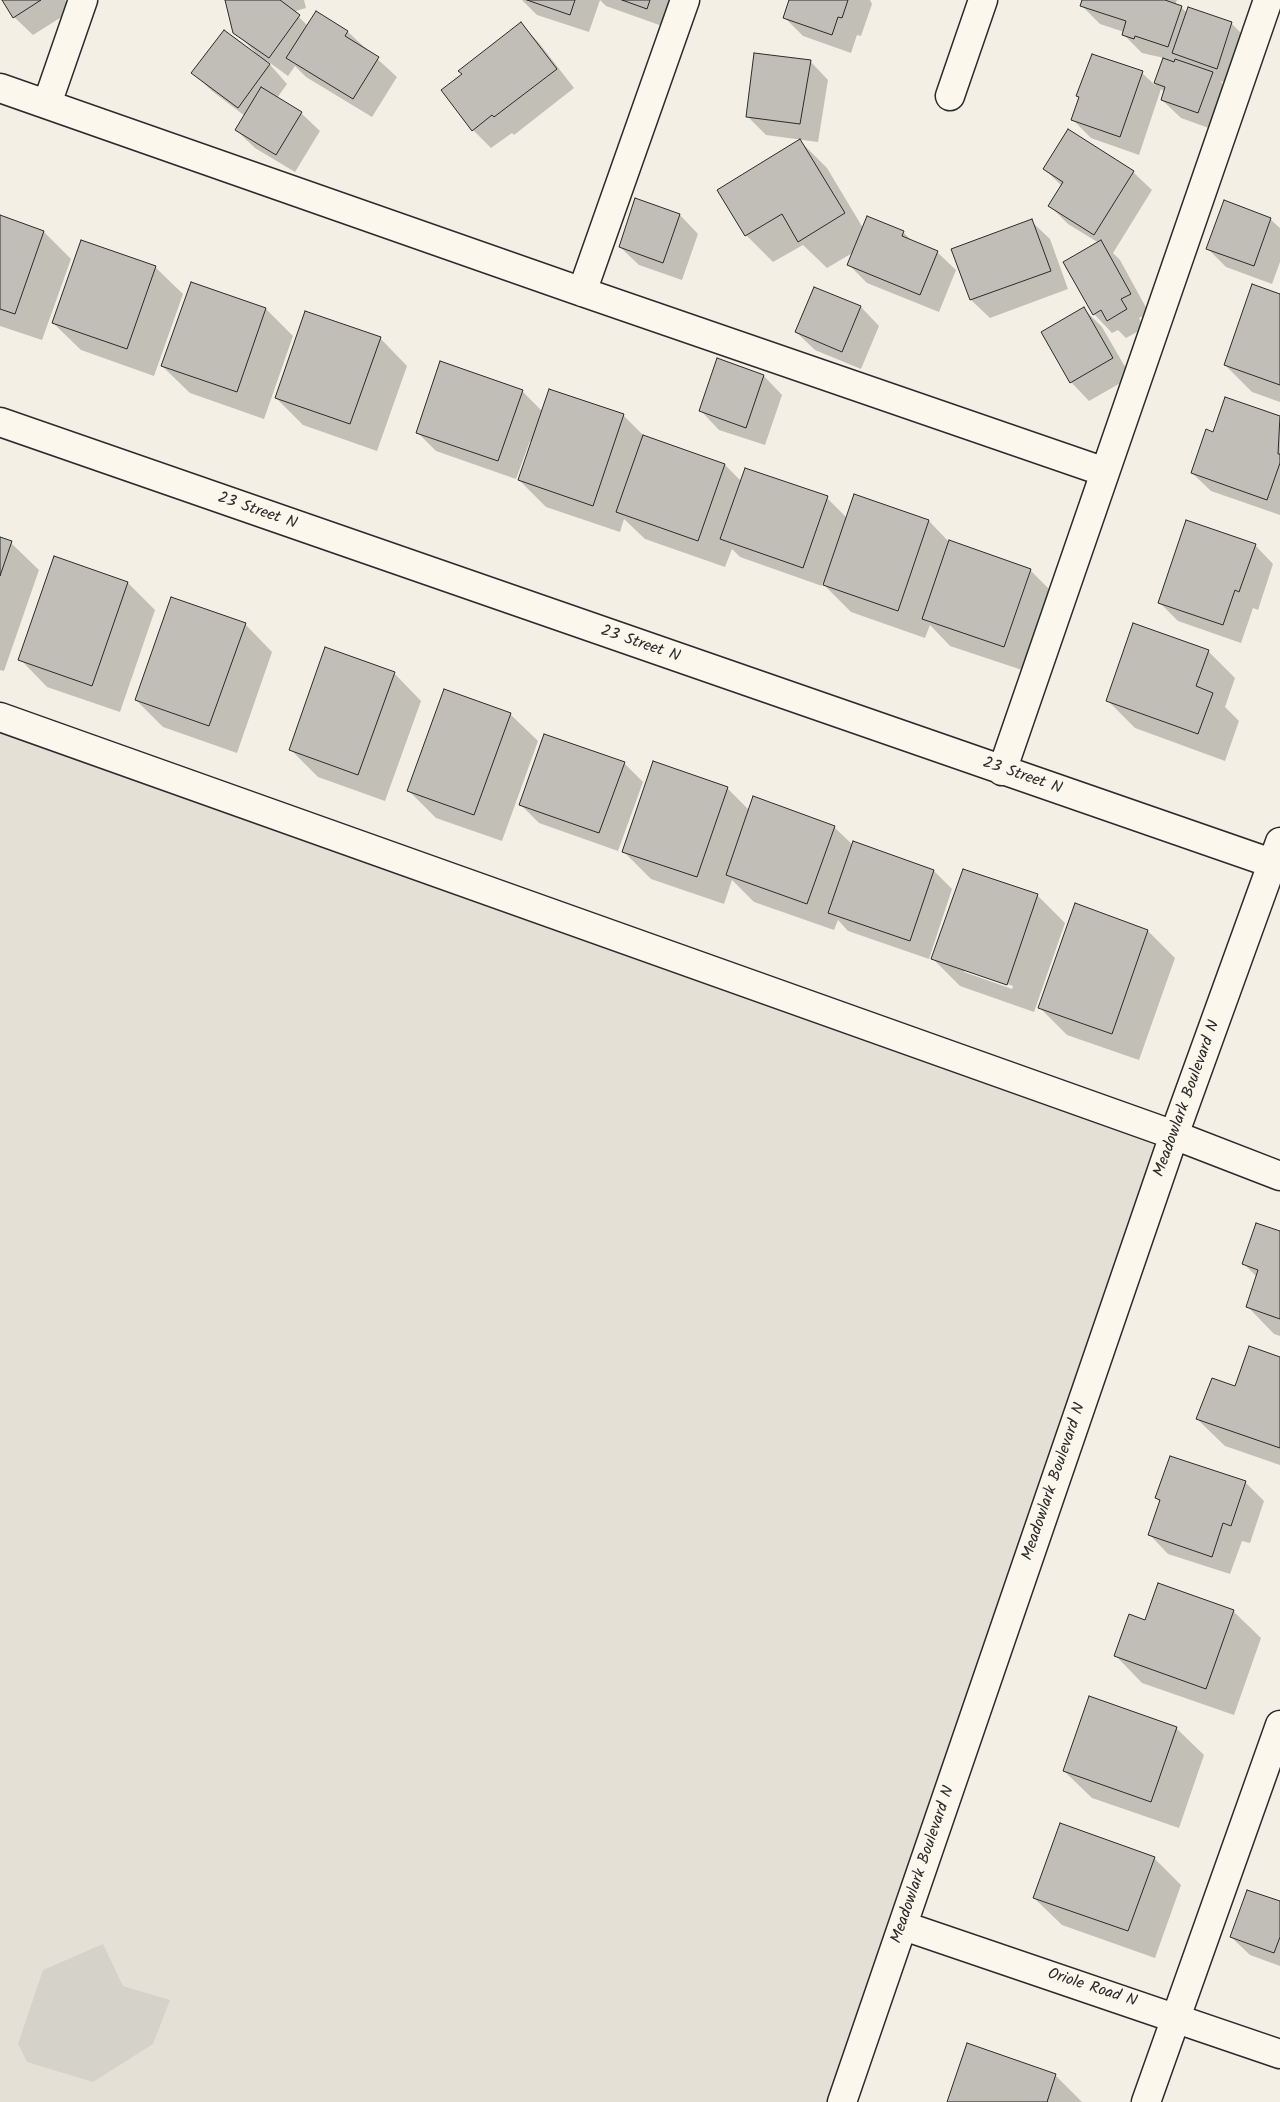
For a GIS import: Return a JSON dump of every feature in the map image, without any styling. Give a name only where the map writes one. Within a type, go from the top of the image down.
[{"type":"street","points":[[47,104],[84,0]]},
{"type":"street","points":[[582,292],[685,0]]},
{"type":"street","points":[[950,96],[983,0]]},
{"type":"street","points":[[1002,770],[1268,0]]},
{"type":"street","points":[[0,88],[582,292],[1105,472]]},
{"type":"street","name":"23 Street N","points":[[0,422],[1002,770],[1277,857]]},
{"type":"street","points":[[0,717],[1174,1134],[1280,1176]]},
{"type":"street","name":"Meadowlark Boulevard N","points":[[842,2102],[904,1926],[1174,1134],[1277,857]]},
{"type":"street","points":[[1146,2102],[1280,1725]]},
{"type":"street","name":"Oriole Road N","points":[[904,1926],[1176,2017],[1280,2054]]},
{"type":"shaded area","points":[[0,717],[1174,1135],[842,2102],[0,2102]]},
{"type":"shaded area","points":[[103,1944],[123,1986],[170,2000],[153,2044],[93,2082],[27,2062],[18,2044],[43,1970]]},
{"type":"building","points":[[2,0],[41,0],[13,18]]},
{"type":"building","points":[[225,0],[280,0],[300,15],[269,58],[233,33]]},
{"type":"building","points":[[527,0],[575,0],[570,15]]},
{"type":"building","points":[[622,0],[650,0],[647,9]]},
{"type":"building","points":[[789,0],[848,0],[842,18],[838,17],[832,35],[783,18]]},
{"type":"building","points":[[1082,0],[1165,0],[1182,6],[1168,47],[1135,36],[1134,39],[1122,35],[1126,21],[1080,6]]},
{"type":"building","points":[[1188,7],[1232,22],[1217,69],[1172,53]]},
{"type":"building","points":[[316,11],[348,31],[345,36],[379,57],[353,99],[286,58]]},
{"type":"building","points":[[521,22],[557,69],[494,117],[492,115],[472,131],[441,90],[462,74],[458,71]]},
{"type":"building","points":[[224,30],[270,64],[238,108],[191,73]]},
{"type":"building","points":[[754,53],[811,60],[800,124],[746,117]]},
{"type":"building","points":[[1092,54],[1143,71],[1120,137],[1071,120],[1079,97],[1076,96]]},
{"type":"building","points":[[1163,58],[1174,62],[1175,59],[1213,72],[1198,113],[1161,100],[1165,87],[1154,83]]},
{"type":"building","points":[[261,87],[302,112],[276,155],[235,130]]},
{"type":"building","points":[[1068,129],[1134,171],[1094,235],[1048,206],[1063,182],[1043,169]]},
{"type":"building","points":[[800,139],[845,213],[798,242],[782,214],[745,236],[717,190]]},
{"type":"building","points":[[635,198],[680,214],[663,263],[619,247]]},
{"type":"building","points":[[1224,200],[1271,218],[1254,266],[1206,249]]},
{"type":"building","points":[[0,215],[44,231],[15,314],[0,309]]},
{"type":"building","points":[[867,216],[904,231],[902,236],[938,251],[920,295],[847,265]]},
{"type":"building","points":[[1032,219],[1051,271],[970,300],[951,249]]},
{"type":"building","points":[[81,240],[156,266],[127,349],[52,323]]},
{"type":"building","points":[[1101,240],[1131,294],[1121,299],[1127,309],[1107,321],[1101,310],[1093,315],[1063,262]]},
{"type":"building","points":[[191,282],[266,308],[237,392],[161,366]]},
{"type":"building","points":[[1252,284],[1280,294],[1280,385],[1224,365]]},
{"type":"building","points":[[814,287],[861,306],[842,352],[795,332]]},
{"type":"building","points":[[1084,307],[1113,358],[1070,383],[1041,332]]},
{"type":"building","points":[[305,311],[381,337],[350,424],[275,398]]},
{"type":"building","points":[[717,358],[764,375],[746,428],[699,411]]},
{"type":"building","points":[[440,361],[523,390],[498,461],[416,433]]},
{"type":"building","points":[[549,389],[624,414],[593,506],[518,480]]},
{"type":"building","points":[[1225,397],[1280,416],[1278,454],[1280,454],[1280,463],[1267,500],[1191,473],[1206,429],[1213,432]]},
{"type":"building","points":[[643,435],[725,464],[698,541],[616,512]]},
{"type":"building","points":[[745,468],[828,496],[803,568],[720,539]]},
{"type":"building","points":[[854,494],[929,520],[898,611],[823,585]]},
{"type":"building","points":[[1186,520],[1256,544],[1239,592],[1235,590],[1223,625],[1158,603]]},
{"type":"building","points":[[0,537],[12,541],[0,576]]},
{"type":"building","points":[[949,540],[1031,569],[1004,647],[922,619]]},
{"type":"building","points":[[54,556],[128,582],[92,686],[18,660]]},
{"type":"building","points":[[171,597],[246,623],[209,726],[135,700]]},
{"type":"building","points":[[1133,623],[1209,650],[1196,686],[1213,693],[1198,734],[1106,701]]},
{"type":"building","points":[[325,647],[395,672],[358,775],[289,750]]},
{"type":"building","points":[[444,689],[511,713],[474,815],[407,791]]},
{"type":"building","points":[[544,734],[625,762],[599,833],[519,805]]},
{"type":"building","points":[[653,761],[728,787],[697,877],[622,852]]},
{"type":"building","points":[[753,796],[835,826],[807,904],[726,875]]},
{"type":"building","points":[[853,841],[934,870],[910,941],[828,913]]},
{"type":"building","points":[[963,869],[1038,894],[1007,985],[931,959]]},
{"type":"building","points":[[1075,903],[1148,930],[1112,1034],[1038,1008]]},
{"type":"building","points":[[1256,1223],[1280,1231],[1280,1319],[1246,1307],[1258,1270],[1242,1264]]},
{"type":"building","points":[[1249,1346],[1280,1357],[1280,1448],[1196,1419],[1212,1378],[1235,1386]]},
{"type":"building","points":[[1170,1456],[1246,1481],[1231,1526],[1223,1523],[1212,1557],[1148,1535],[1160,1500],[1155,1498]]},
{"type":"building","points":[[1158,1583],[1234,1610],[1206,1689],[1114,1656],[1129,1614],[1145,1620]]},
{"type":"building","points":[[1089,1696],[1177,1727],[1151,1802],[1063,1771]]},
{"type":"building","points":[[1060,1823],[1155,1857],[1128,1931],[1033,1898]]},
{"type":"building","points":[[1247,1890],[1280,1901],[1280,1937],[1274,1953],[1230,1937]]},
{"type":"building","points":[[967,2043],[1056,2074],[1047,2102],[947,2102]]}]
